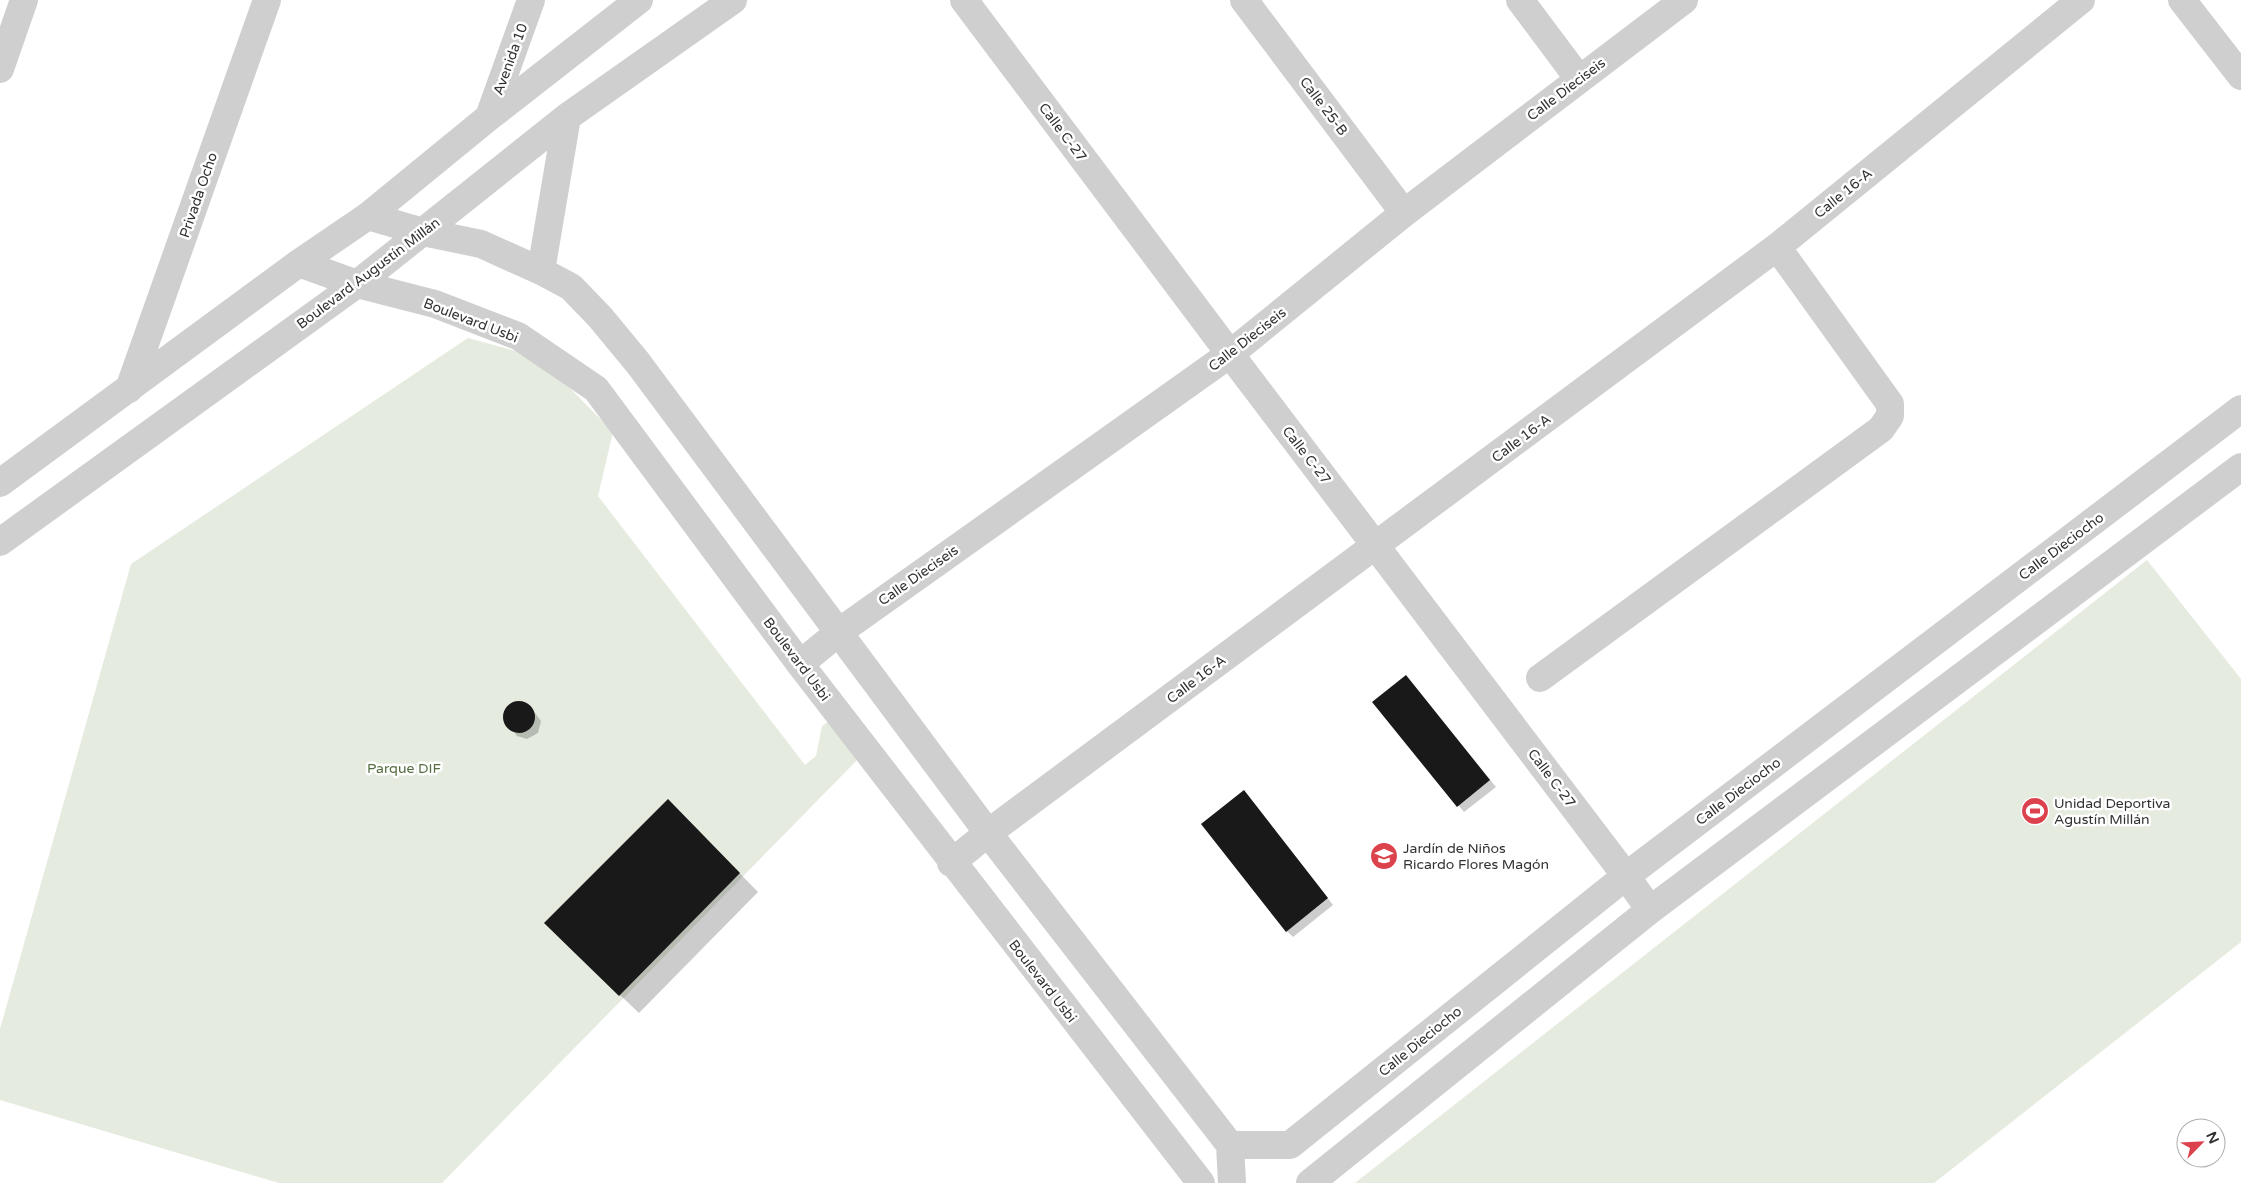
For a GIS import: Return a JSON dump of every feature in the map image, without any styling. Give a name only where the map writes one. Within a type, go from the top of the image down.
[{"type":"street","points":[[0,70],[24,0]]},
{"type":"street","name":"Privada Ocho","points":[[129,389],[267,0]]},
{"type":"street","name":"Avenida 10","points":[[488,117],[531,0]]},
{"type":"street","points":[[0,483],[299,263],[368,216],[488,117],[638,0]]},
{"type":"street","name":"Boulevard Augustín Millán","points":[[0,542],[358,284],[567,117],[733,0]]},
{"type":"street","name":"Calle C-27","points":[[964,0],[1650,910]]},
{"type":"street","name":"Calle 25-B","points":[[1244,0],[1404,212]]},
{"type":"street","points":[[1520,0],[1579,79]]},
{"type":"street","name":"Calle Dieciseis","points":[[800,664],[839,632],[1230,354],[1404,212],[1684,0]]},
{"type":"street","name":"Calle 16-A","points":[[951,863],[988,833],[1777,247],[2080,0]]},
{"type":"street","points":[[2182,0],[2241,76]]},
{"type":"street","points":[[541,271],[567,117]]},
{"type":"street","points":[[368,216],[423,232],[481,244],[541,271],[571,287],[613,332],[988,833],[1230,1145],[1232,1183]]},
{"type":"street","points":[[1540,678],[1881,429],[1890,416],[1890,404],[1777,247]]},
{"type":"street","name":"Boulevard Usbi","points":[[299,263],[358,284],[435,304],[518,336],[596,389],[800,664],[951,863],[1201,1183]]},
{"type":"street","name":"Calle Dieciocho","points":[[1230,1145],[1290,1145],[1626,876],[2241,409]]},
{"type":"street","points":[[1310,1183],[1650,910],[2241,467]]},
{"type":"green space","name":"Parque DIF","points":[[468,338],[515,351],[561,379],[613,432],[598,496],[805,765],[816,756],[822,726],[834,718],[863,754],[442,1183],[279,1183],[0,1100],[0,1029],[131,564]]},
{"type":"green space","name":"Unidad Deportiva Agustín Millán","points":[[2147,560],[2241,679],[2241,942],[1934,1183],[1355,1183]]},
{"type":"building","points":[[1406,675],[1490,780],[1457,807],[1372,702]]},
{"type":"building","points":[[519,701],[525,702],[530,706],[534,711],[534,723],[530,728],[525,732],[519,733],[513,732],[508,728],[504,723],[503,717],[504,711],[508,706],[513,702]]},
{"type":"building","points":[[1244,790],[1328,898],[1286,932],[1201,824]]},
{"type":"building","points":[[668,799],[740,873],[619,996],[544,923]]},
{"type":"place","name":"Unidad Deportiva Agustín Millán","points":[[2035,811]]},
{"type":"place","name":"Jardín de Niños Ricardo Flores Magón","points":[[1384,856]]}]
